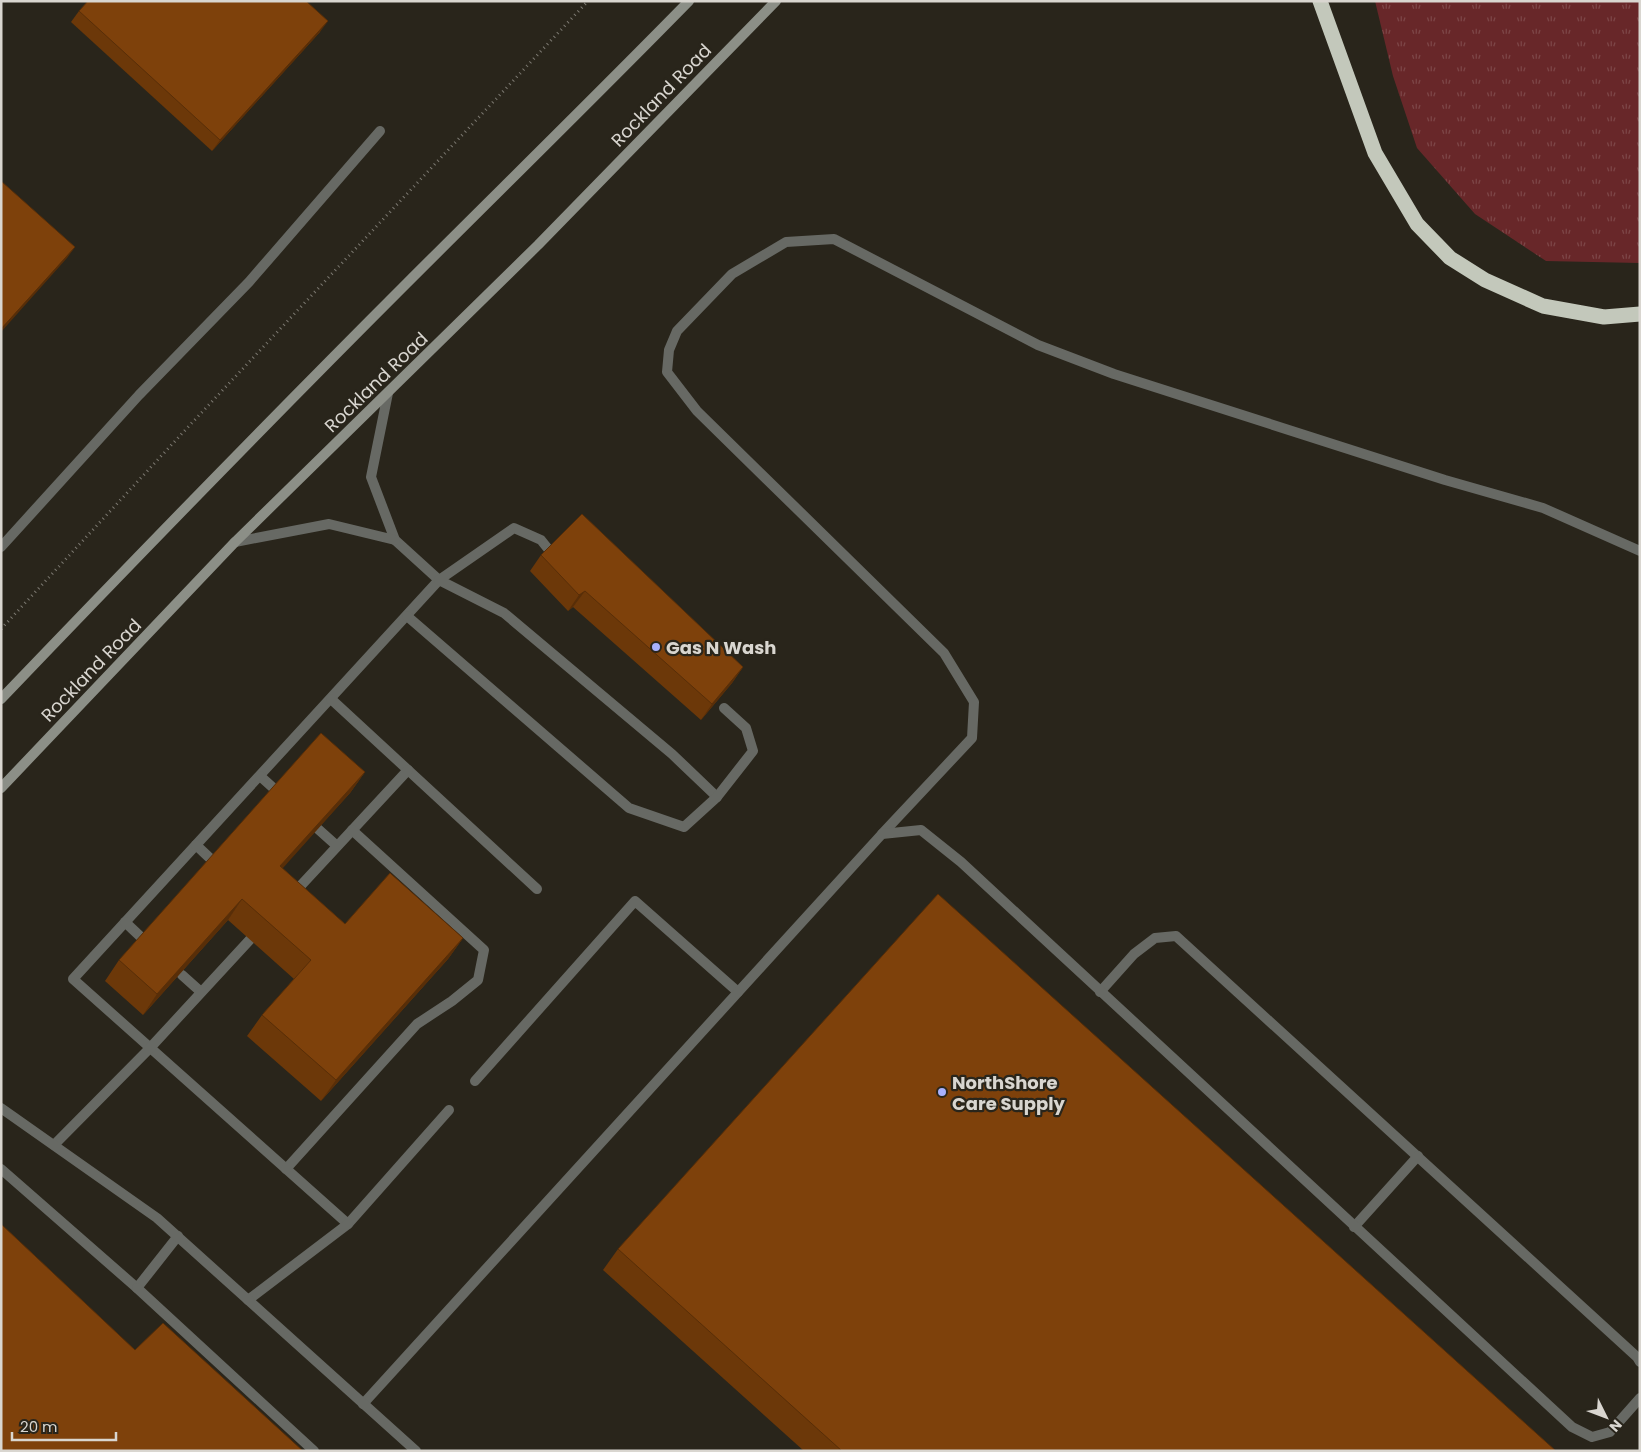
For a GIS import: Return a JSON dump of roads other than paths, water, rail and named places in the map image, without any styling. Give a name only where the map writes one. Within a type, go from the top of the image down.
[{"type":"highway","points":[[1320,1],[1375,153],[1416,224],[1450,258],[1485,280],[1543,306],[1604,317],[1640,314]]},
{"type":"main road","points":[[1,698],[241,452],[689,1]]},
{"type":"main road","name":"Rockland Road","points":[[1,788],[235,542],[538,245],[776,1]]},
{"type":"street","points":[[1,547],[139,395],[249,282],[380,132]]},
{"type":"street","points":[[363,1404],[882,834],[972,738],[974,702],[944,653],[697,411],[667,372],[669,350],[677,331],[732,274],[786,242],[834,239],[1038,346],[1123,377],[1445,480],[1543,508],[1640,551]]},
{"type":"street","points":[[388,393],[370,477],[395,540],[439,580],[504,613],[672,754],[717,797]]},
{"type":"street","points":[[235,542],[330,524],[395,540]]},
{"type":"street","points":[[348,1224],[73,978],[439,580],[514,528],[541,540],[550,550]]},
{"type":"street","points":[[407,616],[629,808],[684,827],[717,797],[753,751],[746,728],[724,708]]},
{"type":"street","points":[[331,699],[537,889]]},
{"type":"street","points":[[285,902],[408,770]]},
{"type":"street","points":[[260,776],[280,794]]},
{"type":"street","points":[[318,828],[338,846]]},
{"type":"street","points":[[286,1169],[417,1024],[452,1001],[478,980],[484,950],[352,830]]},
{"type":"street","points":[[882,834],[921,830],[961,862],[1572,1427],[1592,1437],[1610,1432],[1640,1398]]},
{"type":"street","points":[[196,845],[215,863]]},
{"type":"street","points":[[475,1081],[635,901],[738,992]]},
{"type":"street","points":[[125,922],[144,940]]},
{"type":"street","points":[[54,1145],[150,1048],[257,932]]},
{"type":"street","points":[[1100,992],[1134,954],[1155,938],[1176,936],[1637,1357],[1640,1362]]},
{"type":"street","points":[[182,975],[201,992]]},
{"type":"street","points":[[1,1108],[157,1218],[416,1451]]},
{"type":"street","points":[[248,1300],[348,1224],[450,1110]]},
{"type":"street","points":[[1354,1227],[1418,1156]]},
{"type":"street","points":[[1,1170],[136,1288],[314,1451]]},
{"type":"street","points":[[136,1288],[178,1236]]},
{"type":"place","name":"Gas N Wash","points":[[656,647]]},
{"type":"place","name":"NorthShore Care Supply","points":[[942,1092]]}]
